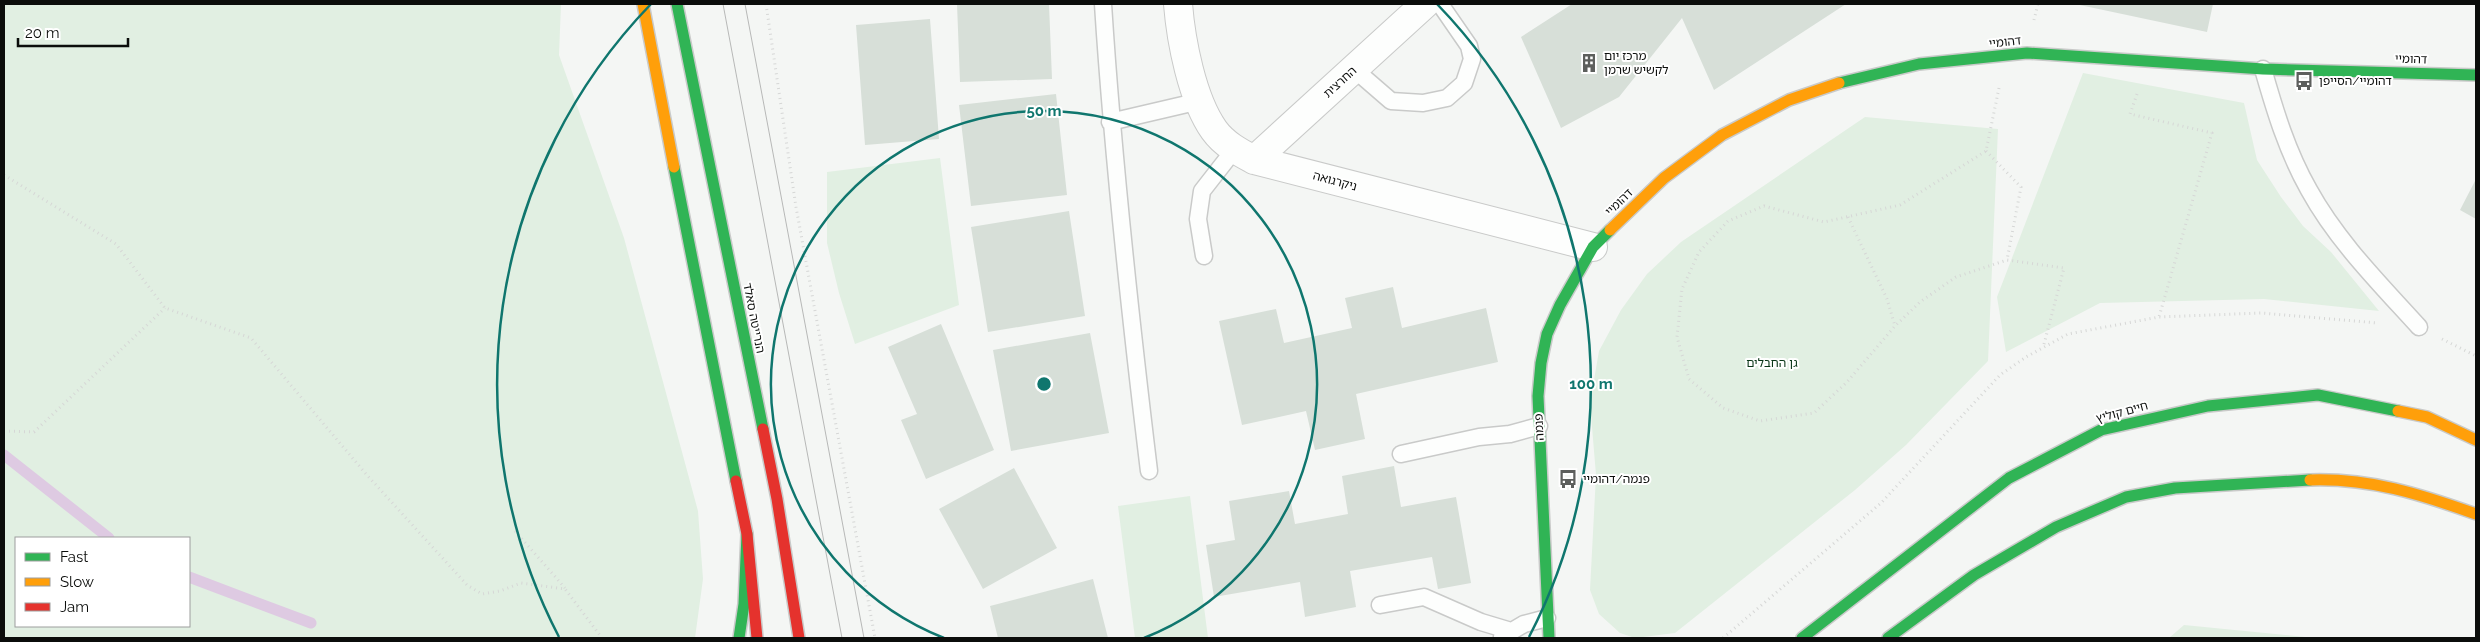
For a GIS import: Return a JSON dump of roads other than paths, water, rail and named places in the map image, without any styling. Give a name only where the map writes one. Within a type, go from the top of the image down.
[{"type":"main road","points":[[643,4],[746,534],[757,638]]},
{"type":"main road","name":"הנרייטה סאלד","points":[[677,4],[777,499],[799,638]]},
{"type":"main road","name":"דהומיי","points":[[1593,247],[1671,173],[1722,135],[1788,100],[1845,81],[1919,64],[2027,53],[2263,69],[2476,75]]},
{"type":"main road","name":"פנמה","points":[[1549,638],[1538,396],[1541,363],[1547,334],[1560,305],[1593,247]]},
{"type":"main road","name":"חיים קוליץ","points":[[1802,638],[1904,556],[2009,478],[2101,430],[2208,406],[2318,395],[2427,417],[2476,440]]},
{"type":"main road","points":[[1888,638],[1974,575],[2056,527],[2126,497],[2175,488],[2341,479],[2414,492],[2476,514]]},
{"type":"main road","points":[[739,638],[744,604],[746,534]]},
{"type":"main road","name":"פנמה","points":[[1547,618],[1558,638]]},
{"type":"street","points":[[1178,4],[1180,26],[1194,90],[1214,130],[1244,155]]},
{"type":"street","name":"החרצית","points":[[1244,155],[1354,68],[1425,4]]},
{"type":"street","name":"ניקרגואה","points":[[1244,155],[1593,247]]},
{"type":"lane","points":[[1102,4],[1110,122],[1126,280],[1149,471]]},
{"type":"lane","points":[[1354,68],[1391,101],[1423,103],[1446,98],[1464,83],[1472,59],[1469,46],[1440,4]]},
{"type":"lane","points":[[2263,69],[2280,129],[2309,190],[2348,247],[2419,327]]},
{"type":"lane","points":[[1110,122],[1200,101]]},
{"type":"lane","points":[[1204,256],[1198,219],[1202,191],[1244,155]]},
{"type":"lane","points":[[1401,454],[1479,437],[1510,434],[1539,426]]},
{"type":"lane","points":[[1380,606],[1424,597],[1506,635],[1532,622],[1547,618]]},
{"type":"waterway","points":[[4,455],[108,537]]},
{"type":"waterway","points":[[190,577],[311,623]]},
{"type":"tram line","points":[[723,4],[842,638]]},
{"type":"tram line","points":[[745,4],[864,638]]},
{"type":"place","name":"מרכז יום לקשיש שרמן","points":[[1589,63]]},
{"type":"place","name":"דהומיי/הסייפן","points":[[2304,81]]},
{"type":"place","name":"פנמה/דהומיי","points":[[1568,479]]},
{"type":"park label","name":"גן החבלים","points":[[1772,363]]}]
